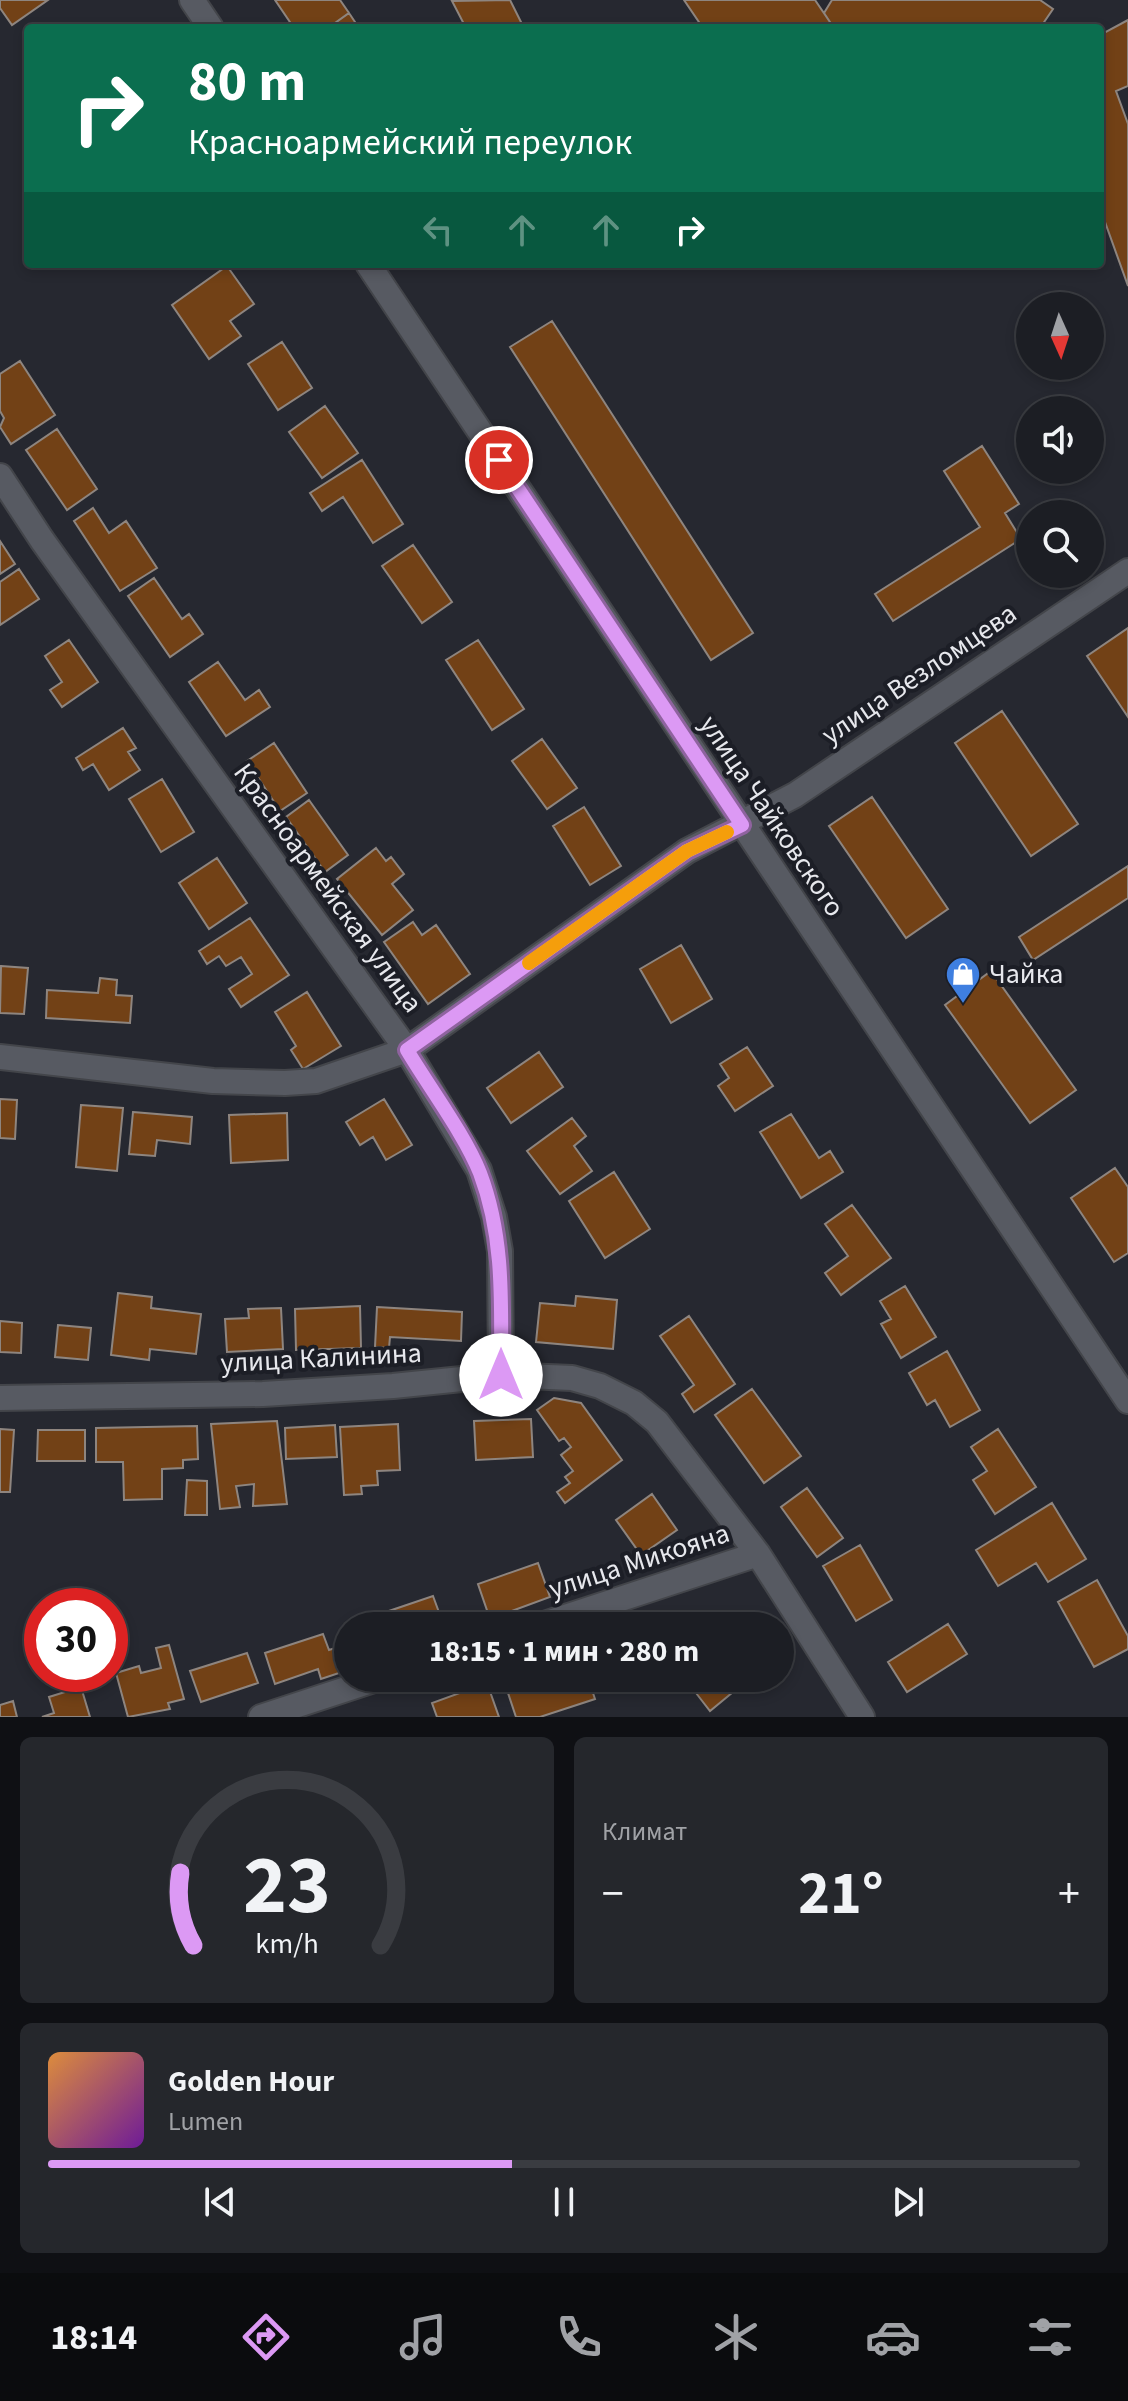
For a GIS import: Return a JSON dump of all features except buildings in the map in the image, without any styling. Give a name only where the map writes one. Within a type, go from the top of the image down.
[{"type":"street","points":[[192,0],[208,24]]},
{"type":"street","name":"улица Чайковского","points":[[371,268],[1128,1401]]},
{"type":"street","name":"Красноармейская улица","points":[[0,476],[42,540],[407,1050],[479,1170],[494,1217],[500,1251],[501,1375]]},
{"type":"street","name":"улица Везломцева","points":[[0,1057],[213,1081],[285,1083],[316,1081],[407,1050],[687,851],[795,795],[1128,571]]},
{"type":"street","name":"улица Калинина","points":[[0,1398],[263,1394],[501,1375],[572,1378],[600,1386],[634,1403],[657,1422],[758,1554],[862,1717]]},
{"type":"street","name":"улица Микояна","points":[[581,1612],[758,1554]]},
{"type":"street","points":[[261,1717],[337,1692]]},
{"type":"slow traffic","points":[[529,963],[687,851],[727,832]]},
{"type":"place","name":"Чайка","points":[[963,1005]]},
{"type":"route","points":[[499,460],[742,825],[687,851],[407,1050],[479,1170],[494,1217],[500,1251],[501,1375]]}]
